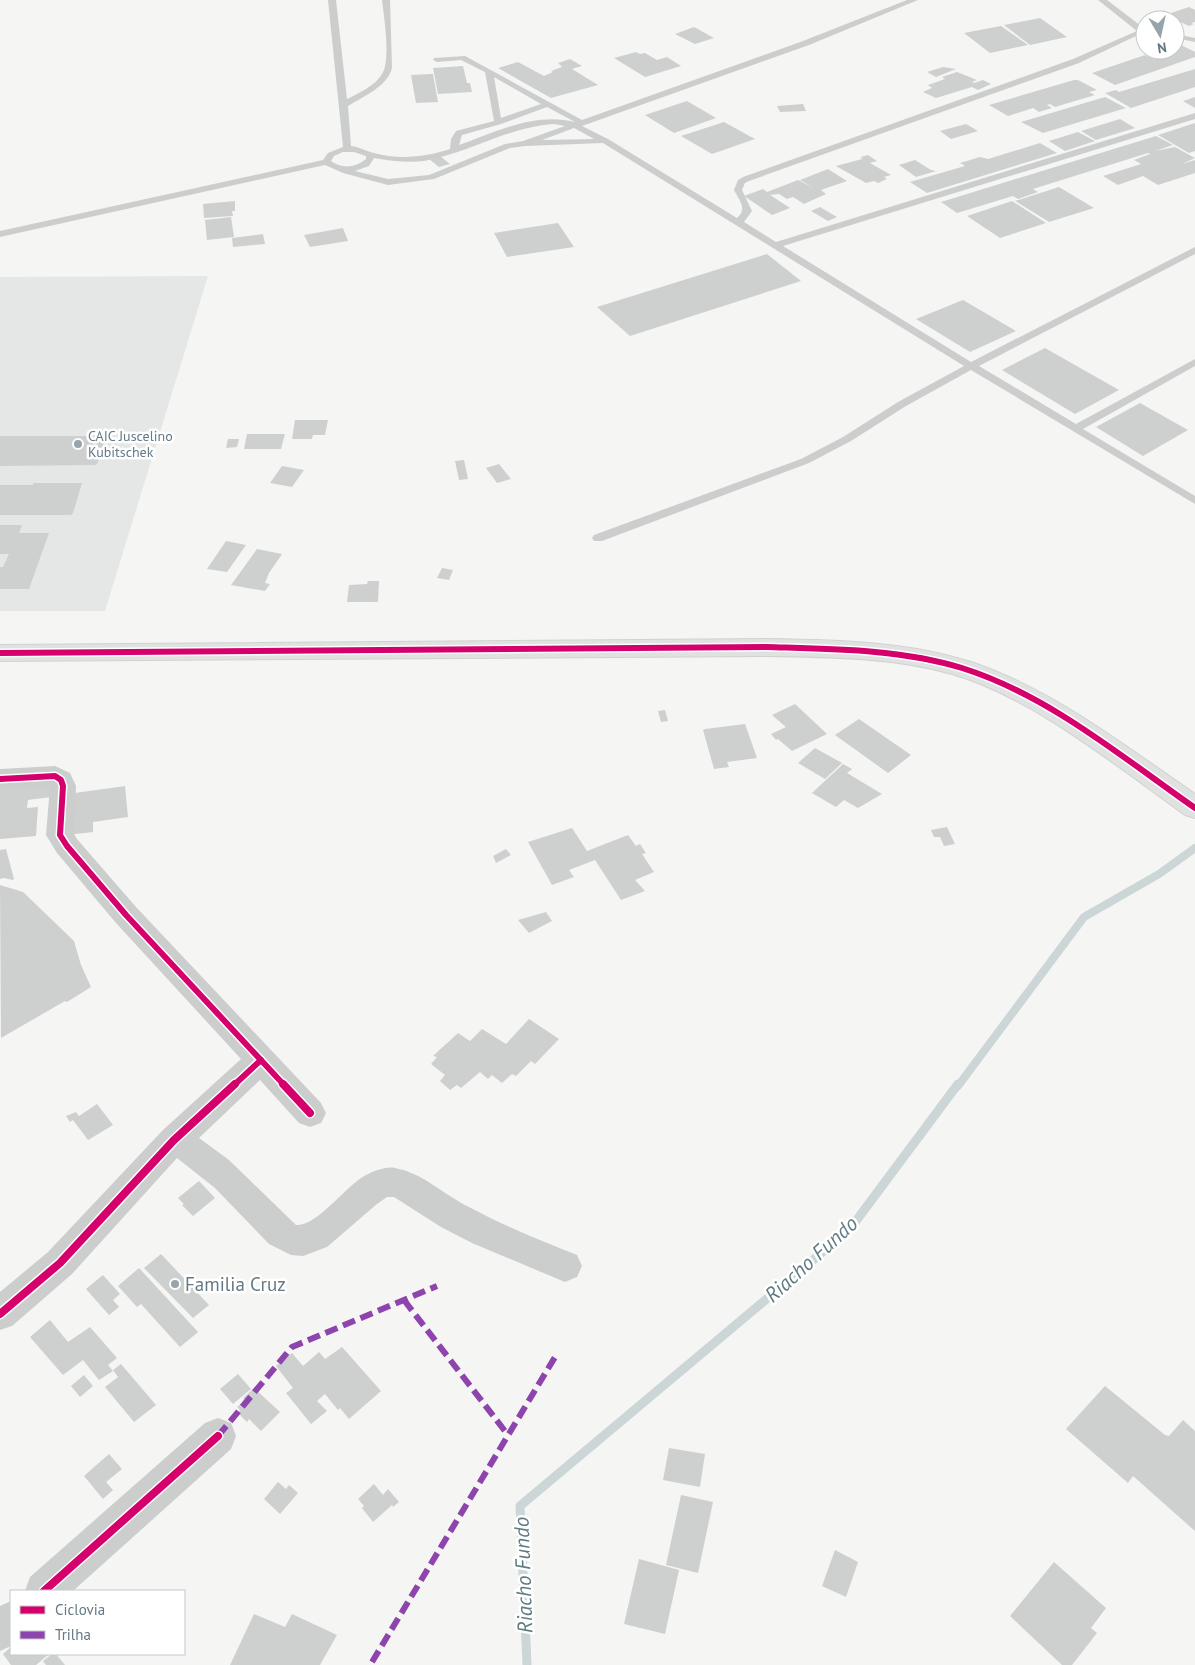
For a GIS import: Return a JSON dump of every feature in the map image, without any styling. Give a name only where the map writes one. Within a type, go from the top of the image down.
[{"type":"street","points":[[0,653],[774,648],[859,651],[921,659],[971,671],[1056,713],[1195,808]]},
{"type":"street","points":[[0,778],[55,776],[61,780],[60,835],[67,846],[126,914],[310,1113]]},
{"type":"street","points":[[0,1314],[60,1263],[174,1140],[261,1060]]},
{"type":"street","points":[[174,1140],[196,1151],[218,1169],[279,1231],[291,1240],[301,1242],[314,1237],[371,1191],[386,1182],[398,1183],[456,1218],[499,1240],[565,1266]]},
{"type":"street","points":[[45,1590],[218,1436]]},
{"type":"street","points":[[0,1631],[10,1622]]},
{"type":"lane","points":[[332,0],[347,149]]},
{"type":"lane","points":[[344,105],[376,85],[387,73],[390,58],[386,0]]},
{"type":"lane","points":[[525,143],[576,123],[806,43],[914,0]]},
{"type":"lane","points":[[1102,0],[1135,25]]},
{"type":"lane","points":[[738,224],[746,217],[748,212],[747,206],[738,190],[741,182],[746,179],[1076,61],[1135,35]]},
{"type":"lane","points":[[437,60],[462,58],[548,104],[738,224],[1195,500]]},
{"type":"lane","points":[[489,71],[498,122]]},
{"type":"lane","points":[[454,149],[454,140],[459,133],[498,122],[548,104]]},
{"type":"lane","points":[[774,246],[1195,116]]},
{"type":"lane","points":[[0,234],[327,162],[339,169],[388,182],[407,170],[436,156],[531,124],[576,123]]},
{"type":"lane","points":[[327,162],[327,158],[331,154],[347,149],[365,152],[370,156],[431,177],[508,146],[525,143],[605,141]]},
{"type":"lane","points":[[339,169],[358,168],[370,160],[370,156]]},
{"type":"lane","points":[[598,538],[805,461],[847,439],[902,404],[971,366],[1149,276],[1195,250]]},
{"type":"lane","points":[[1077,428],[1195,362]]},
{"type":"shaded area","name":"CAIC Juscelino Kubitschek","points":[[208,276],[105,611],[0,611],[0,277]]},
{"type":"building","points":[[1189,7],[1195,10],[1195,22],[1191,23],[1194,24],[1189,26],[1185,24],[1185,10],[1180,10]]},
{"type":"building","points":[[1040,18],[1067,37],[1030,45],[1004,25]]},
{"type":"building","points":[[1001,26],[1028,45],[990,53],[964,33]]},
{"type":"building","points":[[694,27],[714,38],[695,44],[675,34]]},
{"type":"building","points":[[1185,47],[1195,52],[1195,57],[1115,85],[1092,73],[1135,58],[1135,60],[1185,60]]},
{"type":"building","points":[[636,52],[640,54],[645,53],[657,60],[667,57],[681,66],[645,77],[614,58]]},
{"type":"building","points":[[570,59],[582,66],[572,69],[598,85],[551,98],[498,68],[518,62],[544,76],[562,67],[558,63]]},
{"type":"building","points":[[463,66],[467,83],[470,83],[472,92],[438,94],[433,68]]},
{"type":"building","points":[[943,67],[956,69],[936,77],[927,72]]},
{"type":"building","points":[[1195,69],[1195,87],[1131,108],[1105,93],[1116,90],[1119,92]]},
{"type":"building","points":[[957,72],[977,80],[972,82],[974,83],[983,80],[991,84],[978,90],[972,87],[936,98],[923,92],[932,88],[928,85],[945,79],[942,77]]},
{"type":"building","points":[[433,74],[438,102],[416,103],[411,75]]},
{"type":"building","points":[[1078,80],[1097,90],[1089,92],[1095,95],[1055,107],[1050,104],[1047,105],[1052,108],[1039,112],[1033,108],[1008,116],[989,105]]},
{"type":"building","points":[[1105,97],[1126,108],[1043,133],[1021,122]]},
{"type":"building","points":[[1195,97],[1195,108],[1183,101]]},
{"type":"building","points":[[687,101],[716,118],[674,133],[645,115]]},
{"type":"building","points":[[803,104],[806,111],[780,112],[777,106]]},
{"type":"building","points":[[1120,119],[1135,128],[1096,140],[1081,131]]},
{"type":"building","points":[[724,122],[755,139],[712,154],[681,136]]},
{"type":"building","points":[[1195,123],[1195,151],[1189,153],[1158,135]]},
{"type":"building","points":[[966,124],[978,131],[951,139],[940,131]]},
{"type":"building","points":[[1078,132],[1095,141],[1065,151],[1049,141]]},
{"type":"building","points":[[1156,136],[1173,145],[1155,151],[1175,147],[1195,158],[1182,164],[1195,160],[1195,173],[1158,185],[1143,176],[1118,185],[1103,176],[1141,164],[1134,160],[1150,154],[1148,153],[1033,189],[1038,192],[1018,199],[1013,196],[957,213],[941,202]]},
{"type":"building","points":[[1040,143],[1057,153],[927,193],[910,182],[965,166],[960,163],[980,157],[988,159]]},
{"type":"building","points":[[868,155],[877,161],[870,163],[891,175],[884,177],[887,179],[878,183],[874,181],[866,183],[836,166],[862,159],[861,157]]},
{"type":"building","points":[[440,156],[450,164],[439,167],[429,159]]},
{"type":"building","points":[[915,160],[936,171],[916,177],[899,165]]},
{"type":"building","points":[[828,169],[847,181],[821,190],[826,194],[804,204],[793,197],[787,199],[779,194],[770,195],[790,208],[772,215],[744,196],[763,189],[767,192],[798,180],[814,188],[800,180]]},
{"type":"building","points":[[1059,187],[1094,208],[1049,222],[1015,201]]},
{"type":"building","points":[[235,201],[235,211],[232,211],[233,216],[204,218],[203,204]]},
{"type":"building","points":[[1012,201],[1046,223],[1000,238],[967,216]]},
{"type":"building","points":[[820,207],[837,217],[828,221],[811,211]]},
{"type":"building","points":[[231,217],[234,237],[207,240],[205,220]]},
{"type":"building","points":[[558,223],[574,247],[507,257],[494,233]]},
{"type":"building","points":[[343,228],[348,241],[310,247],[304,235]]},
{"type":"building","points":[[263,234],[265,244],[233,247],[232,238]]},
{"type":"building","points":[[767,254],[801,281],[630,336],[597,307]]},
{"type":"building","points":[[963,300],[1016,331],[970,352],[916,319]]},
{"type":"building","points":[[1045,348],[1119,390],[1075,414],[1002,370]]},
{"type":"building","points":[[1140,403],[1188,430],[1143,456],[1096,427]]},
{"type":"building","points":[[295,420],[328,420],[325,435],[313,435],[312,439],[292,439]]},
{"type":"building","points":[[247,434],[285,434],[281,449],[244,449]]},
{"type":"building","points":[[0,436],[105,436],[106,438],[95,465],[0,466]]},
{"type":"building","points":[[228,439],[239,439],[237,447],[226,448]]},
{"type":"building","points":[[464,460],[468,479],[459,480],[455,461]]},
{"type":"building","points":[[499,464],[511,479],[497,483],[486,468]]},
{"type":"building","points":[[282,466],[304,470],[292,487],[270,483]]},
{"type":"building","points":[[33,483],[82,483],[73,513],[71,515],[0,515],[0,485],[33,485]]},
{"type":"building","points":[[0,525],[22,525],[19,533],[49,533],[29,589],[0,589],[0,567],[3,567],[9,554],[0,554]]},
{"type":"building","points":[[226,541],[246,545],[227,572],[207,569]]},
{"type":"building","points":[[257,549],[282,554],[269,573],[265,583],[270,584],[265,591],[231,585]]},
{"type":"building","points":[[442,568],[453,570],[449,580],[437,578]]},
{"type":"building","points":[[368,581],[379,581],[378,602],[347,602],[349,585],[367,584]]},
{"type":"building","points":[[795,704],[827,734],[792,751],[778,739],[776,740],[771,734],[786,727],[772,715]]},
{"type":"building","points":[[665,710],[668,721],[661,722],[658,711]]},
{"type":"building","points":[[859,719],[911,755],[888,773],[835,735]]},
{"type":"building","points":[[745,724],[757,758],[727,762],[729,767],[714,769],[703,730]]},
{"type":"building","points":[[815,748],[842,763],[825,779],[798,763]]},
{"type":"building","points":[[843,764],[852,769],[847,773],[882,794],[858,808],[844,800],[836,807],[812,793]]},
{"type":"building","points":[[53,771],[53,796],[125,786],[128,817],[93,822],[93,832],[50,837],[51,797],[28,800],[27,808],[38,807],[36,836],[0,839],[0,774]]},
{"type":"building","points":[[947,827],[955,844],[944,846],[940,837],[934,837],[931,830]]},
{"type":"building","points":[[572,828],[587,851],[628,835],[636,846],[640,844],[646,853],[642,854],[654,872],[635,880],[645,891],[621,900],[595,860],[569,870],[574,877],[552,885],[528,842]]},
{"type":"building","points":[[6,849],[13,880],[0,879],[0,850]]},
{"type":"building","points":[[506,849],[511,855],[496,863],[493,856]]},
{"type":"building","points":[[0,885],[23,892],[74,941],[81,965],[91,987],[1,1038]]},
{"type":"building","points":[[546,912],[552,921],[529,933],[518,920]]},
{"type":"building","points":[[529,1019],[559,1039],[535,1064],[531,1061],[516,1076],[512,1074],[502,1083],[492,1075],[488,1079],[480,1072],[461,1088],[457,1085],[450,1090],[440,1081],[445,1075],[431,1064],[437,1057],[433,1056],[458,1033],[470,1041],[482,1029],[506,1044]]},
{"type":"building","points":[[97,1104],[113,1125],[88,1140],[73,1120],[70,1122],[66,1116],[76,1112],[79,1116]]},
{"type":"building","points":[[199,1181],[215,1198],[193,1216],[178,1198]]},
{"type":"building","name":"Familia Cruz","points":[[161,1254],[209,1305],[193,1318],[144,1268]]},
{"type":"building","points":[[139,1268],[198,1332],[180,1347],[141,1304],[137,1307],[118,1286]]},
{"type":"building","points":[[103,1275],[120,1294],[113,1300],[119,1307],[109,1315],[86,1289]]},
{"type":"building","points":[[50,1320],[68,1342],[90,1327],[117,1358],[108,1365],[113,1371],[99,1380],[83,1360],[63,1375],[30,1337]]},
{"type":"building","points":[[342,1347],[381,1391],[349,1419],[340,1408],[338,1410],[325,1394],[317,1401],[327,1411],[311,1424],[286,1393],[293,1388],[276,1366],[292,1353],[303,1366],[319,1352],[325,1359]]},
{"type":"building","points":[[121,1364],[156,1405],[134,1422],[105,1387],[118,1377],[113,1370]]},
{"type":"building","points":[[238,1374],[251,1389],[233,1404],[220,1389]]},
{"type":"building","points":[[84,1375],[93,1386],[80,1397],[71,1386]]},
{"type":"building","points":[[1105,1386],[1165,1435],[1169,1436],[1183,1420],[1195,1431],[1195,1531],[1133,1476],[1128,1483],[1066,1429]]},
{"type":"building","points":[[254,1388],[280,1412],[261,1431],[249,1419],[247,1422],[238,1413],[240,1410],[237,1407],[245,1400],[243,1398]]},
{"type":"building","points":[[669,1448],[705,1454],[700,1487],[663,1480]]},
{"type":"building","points":[[109,1454],[122,1469],[106,1482],[113,1490],[103,1499],[84,1476]]},
{"type":"building","points":[[278,1482],[286,1489],[289,1485],[298,1493],[280,1514],[264,1499]]},
{"type":"building","points":[[374,1484],[383,1495],[388,1489],[399,1502],[393,1507],[392,1505],[373,1522],[362,1508],[364,1506],[358,1499]]},
{"type":"building","points":[[681,1495],[713,1502],[698,1573],[666,1565]]},
{"type":"building","points":[[835,1550],[858,1562],[846,1597],[822,1586]]},
{"type":"building","points":[[639,1559],[679,1570],[665,1634],[624,1624]]},
{"type":"building","points":[[1054,1562],[1106,1608],[1091,1628],[1097,1633],[1072,1665],[1062,1665],[1010,1616]]},
{"type":"building","points":[[254,1614],[285,1627],[292,1614],[337,1635],[320,1665],[230,1665]]},
{"type":"building","points":[[10,1648],[10,1655],[48,1655],[36,1665],[11,1665],[3,1654]]},
{"type":"building","points":[[51,1655],[57,1655],[65,1665],[46,1665],[43,1661]]},
{"type":"waterway","name":"Riacho Fundo","points":[[958,1086],[1084,917],[1159,874],[1195,848]]},
{"type":"waterway","name":"Riacho Fundo","points":[[527,1665],[520,1506],[850,1229],[958,1084]]},
{"type":"marked path","points":[[218,1436],[292,1347],[437,1286]]},
{"type":"marked path","points":[[404,1300],[508,1435]]},
{"type":"marked path","points":[[372,1662],[555,1357]]},
{"type":"cycle path","points":[[0,653],[767,647],[831,649],[894,655],[934,661],[973,672],[1032,699],[1088,733],[1195,808]]},
{"type":"cycle path","points":[[0,779],[55,776],[61,780],[63,786],[60,835],[67,846],[126,915],[310,1113]]},
{"type":"cycle path","points":[[0,1314],[60,1263],[174,1140],[261,1060]]},
{"type":"cycle path","points":[[45,1590],[218,1436]]},
{"type":"place","name":"CAIC Juscelino Kubitschek","points":[[78,444]]},
{"type":"place","name":"Familia Cruz","points":[[175,1284]]}]
